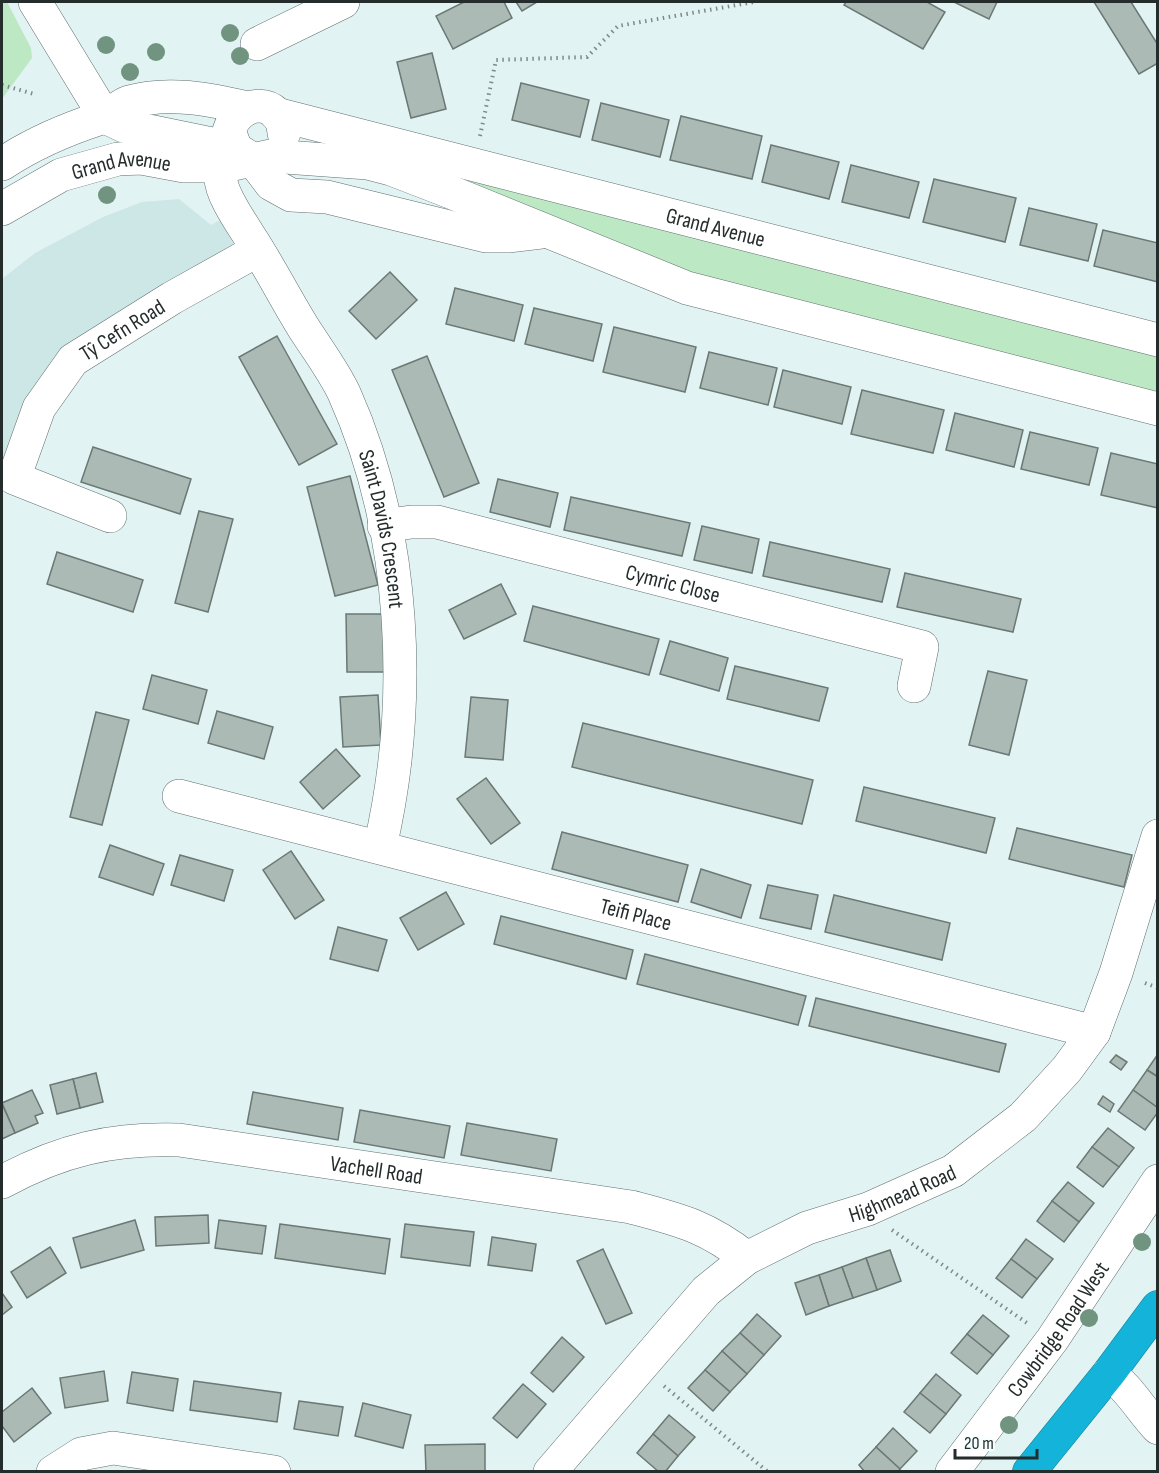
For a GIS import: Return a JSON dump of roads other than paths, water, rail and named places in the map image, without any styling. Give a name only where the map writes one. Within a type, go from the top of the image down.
[{"type":"highway","points":[[1029,1472],[1109,1373],[1158,1307]]},
{"type":"street","points":[[35,2],[105,117]]},
{"type":"street","points":[[257,44],[343,2]]},
{"type":"street","name":"Grand Avenue","points":[[2,164],[40,143],[105,117],[126,103],[167,98],[209,99],[1158,340]]},
{"type":"street","points":[[251,163],[284,140],[284,129],[262,111],[238,113],[229,131],[251,163],[254,245]]},
{"type":"street","name":"Grand Avenue","points":[[105,117],[124,126],[251,163],[291,195],[327,197],[486,236],[508,236],[546,231]]},
{"type":"street","name":"Grand Avenue","points":[[2,209],[61,175],[118,159],[141,158],[184,166],[339,160],[391,169],[687,288],[1158,409]]},
{"type":"street","name":"Saint Davids Crescent","points":[[251,163],[220,175],[221,183],[239,223],[343,392],[369,461],[398,600],[400,688],[393,792],[380,847]]},
{"type":"street","name":"Tŷ Cefn Road","points":[[110,516],[8,489],[39,408],[73,360],[254,245]]},
{"type":"street","name":"Cymric Close","points":[[384,526],[411,522],[437,522],[922,647],[914,686]]},
{"type":"street","name":"Teifi Place","points":[[179,796],[1094,1032]]},
{"type":"street","name":"Highmead Road","points":[[550,1472],[706,1291],[747,1258],[807,1228],[881,1203],[953,1171],[1023,1117],[1067,1069],[1094,1032],[1116,973],[1158,836]]},
{"type":"street","name":"Vachell Road","points":[[2,1182],[63,1154],[96,1144],[140,1139],[179,1140],[631,1207],[690,1222],[725,1241],[747,1258]]},
{"type":"street","name":"Cowbridge Road West","points":[[952,1472],[1052,1340],[1158,1181]]},
{"type":"street","points":[[1109,1373],[1126,1386],[1134,1401],[1158,1428]]},
{"type":"street","points":[[53,1472],[81,1454],[113,1448],[274,1472]]}]
